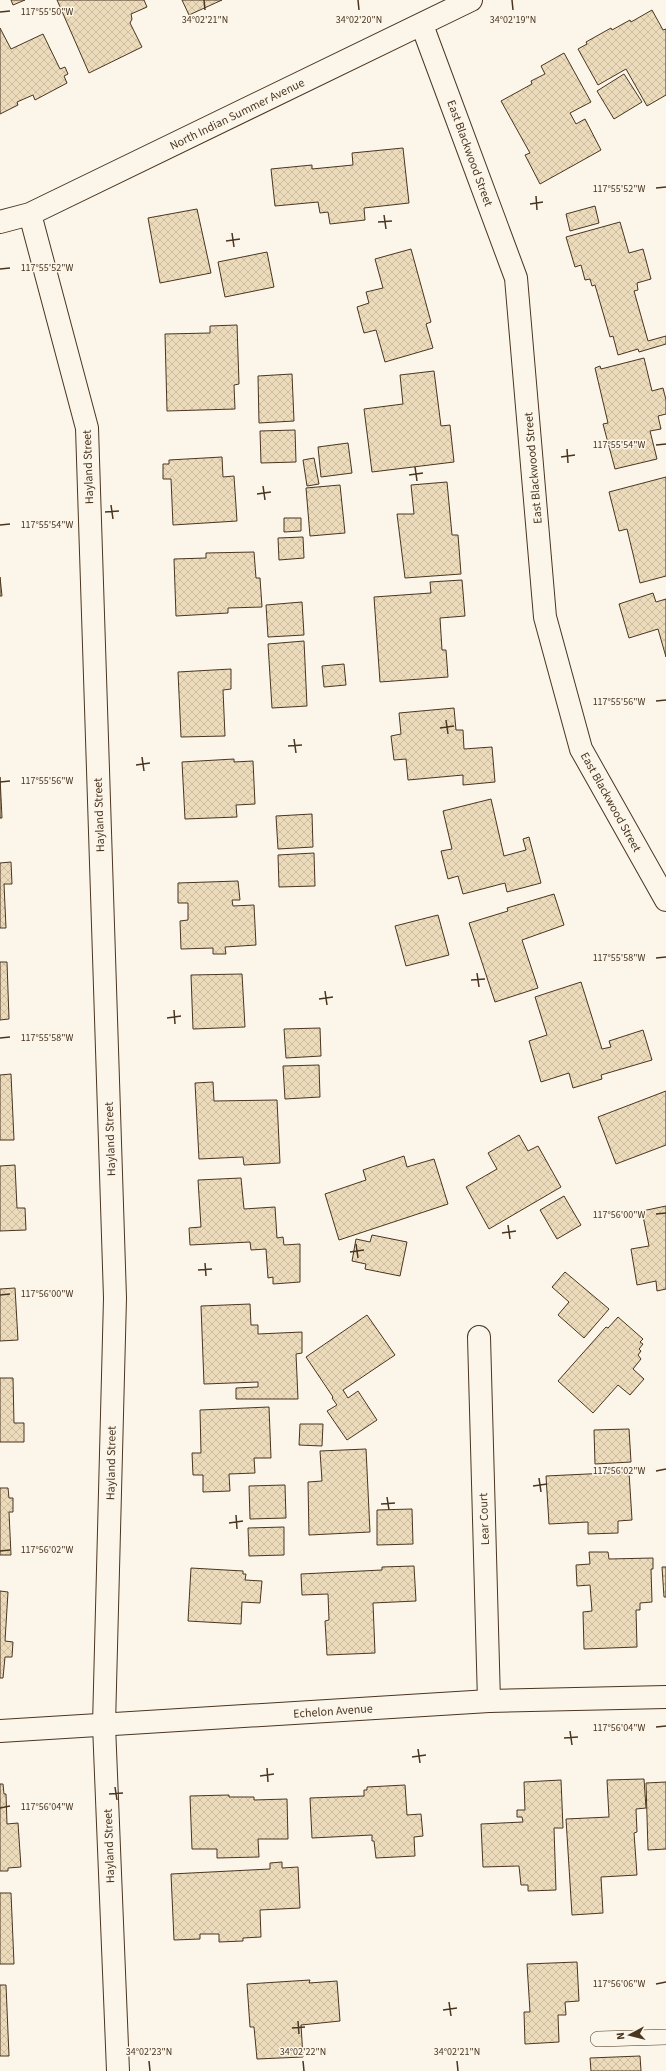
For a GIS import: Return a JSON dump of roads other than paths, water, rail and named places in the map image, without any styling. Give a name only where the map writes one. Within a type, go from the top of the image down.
[{"type":"street","name":"North Indian Summer Avenue","points":[[0,222],[30,214],[471,0]]},
{"type":"street","name":"East Blackwood Street","points":[[422,25],[516,278],[545,617],[582,749],[666,900]]},
{"type":"street","name":"Hayland Street","points":[[30,214],[87,428],[115,1298],[104,1725],[118,2071]]},
{"type":"street","name":"Lear Court","points":[[479,1337],[489,1701]]},
{"type":"street","name":"Echelon Avenue","points":[[0,1731],[489,1701],[666,1697]]},
{"type":"lane","points":[[598,2039],[666,2037]]}]
